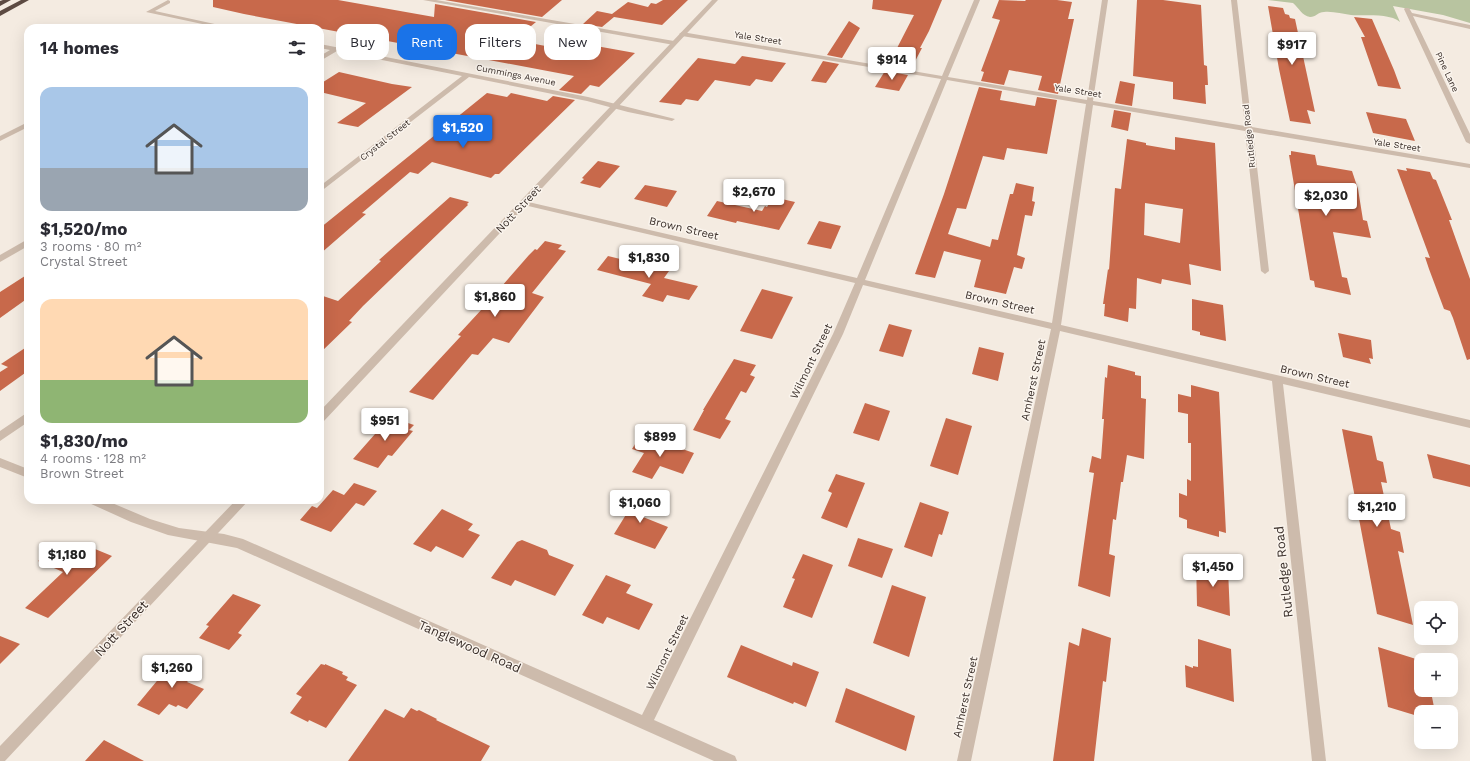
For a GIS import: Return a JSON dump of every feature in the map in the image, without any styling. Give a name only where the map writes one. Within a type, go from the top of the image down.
[{"type":"highway","points":[[0,4],[8,0]]},
{"type":"highway","points":[[0,14],[26,0]]},
{"type":"street","points":[[426,0],[674,43]]},
{"type":"street","name":"Nott Street","points":[[324,414],[715,0]]},
{"type":"street","name":"Wilmont Street","points":[[645,723],[830,352],[977,0]]},
{"type":"street","name":"Amherst Street","points":[[964,761],[1056,327],[1105,0]]},
{"type":"street","name":"Rutledge Road","points":[[1234,0],[1264,271]]},
{"type":"street","points":[[168,2],[149,12],[201,24]]},
{"type":"street","name":"Pine Lane","points":[[1470,27],[1408,12],[1470,142]]},
{"type":"street","name":"Yale Street","points":[[682,34],[1470,166]]},
{"type":"street","name":"Cummings Avenue","points":[[324,47],[336,49]]},
{"type":"street","points":[[324,56],[336,49]]},
{"type":"street","name":"Cummings Avenue","points":[[389,59],[672,118]]},
{"type":"street","name":"Crystal Street","points":[[324,187],[468,75]]},
{"type":"street","points":[[0,139],[24,126]]},
{"type":"street","name":"Brown Street","points":[[524,203],[1470,424]]},
{"type":"street","points":[[0,259],[24,244]]},
{"type":"street","name":"Rutledge Road","points":[[1276,379],[1319,761]]},
{"type":"street","points":[[0,437],[24,419]]},
{"type":"street","points":[[0,462],[24,472]]},
{"type":"street","name":"Tanglewood Road","points":[[102,504],[156,526],[179,533],[209,536],[239,543],[730,761]]},
{"type":"street","name":"Nott Street","points":[[0,756],[239,504]]},
{"type":"green space","points":[[1268,0],[1470,0],[1470,23],[1443,15],[1393,6],[1400,22],[1396,19],[1384,16],[1351,15],[1331,12],[1322,12],[1310,17],[1303,13],[1293,3]]},
{"type":"building","points":[[213,0],[338,0],[434,17],[435,4],[536,22],[534,24],[465,24],[465,56],[457,54],[457,24],[397,24],[397,43],[389,41],[389,24],[336,24],[336,31],[324,29],[324,24],[297,24],[213,7]]},
{"type":"building","points":[[445,0],[562,0],[542,17]]},
{"type":"building","points":[[663,0],[688,0],[662,25],[614,17],[602,27],[601,24],[583,24],[597,11],[612,14],[628,2],[648,7],[651,3],[656,4]]},
{"type":"building","points":[[873,0],[942,0],[920,48],[922,48],[911,69],[889,65],[898,51],[896,50],[914,15],[872,9]]},
{"type":"building","points":[[999,0],[1057,0],[1072,2],[1068,19],[1074,19],[1058,94],[1038,90],[1042,76],[1009,70],[1004,85],[981,81],[984,72],[981,71],[1000,20],[992,18]]},
{"type":"building","points":[[1137,0],[1163,0],[1201,5],[1204,65],[1207,66],[1208,85],[1205,85],[1206,104],[1173,99],[1173,82],[1133,76]]},
{"type":"building","points":[[1268,6],[1283,8],[1285,14],[1289,15],[1290,18],[1295,19],[1315,112],[1307,110],[1311,124],[1290,121]]},
{"type":"building","points":[[1354,17],[1372,19],[1401,89],[1378,86],[1361,37],[1365,37]]},
{"type":"building","points":[[849,21],[860,28],[842,58],[827,55]]},
{"type":"building","points":[[536,44],[544,46],[544,60],[601,60],[601,47],[635,53],[599,87],[590,85],[581,94],[559,90],[574,76],[489,60],[536,60]]},
{"type":"building","points":[[742,56],[786,63],[772,82],[756,79],[750,86],[715,80],[698,101],[686,99],[681,105],[659,102],[698,58],[735,64]]},
{"type":"building","points":[[823,61],[839,64],[826,83],[811,81]]},
{"type":"building","points":[[885,71],[908,75],[899,91],[875,87]]},
{"type":"building","points":[[339,72],[412,87],[358,127],[337,123],[366,103],[324,93],[324,81]]},
{"type":"building","points":[[1120,81],[1135,84],[1132,106],[1115,103]]},
{"type":"building","points":[[979,87],[1002,91],[1000,100],[1035,106],[1037,97],[1057,100],[1047,154],[1007,148],[1004,160],[983,156],[966,209],[957,208],[948,234],[990,247],[992,239],[998,240],[1010,194],[1013,194],[1016,183],[1034,187],[1032,201],[1035,202],[1032,216],[1025,215],[1017,255],[1025,258],[1022,269],[1014,267],[1006,294],[974,287],[981,260],[944,251],[935,278],[915,274],[944,194]]},
{"type":"building","points":[[487,93],[507,97],[511,93],[547,101],[553,96],[575,100],[499,174],[495,174],[491,178],[432,162],[418,174],[410,172],[362,213],[366,214],[324,251],[324,225]]},
{"type":"building","points":[[1114,110],[1131,113],[1128,131],[1111,127]]},
{"type":"building","points":[[1366,112],[1406,119],[1415,141],[1373,133]]},
{"type":"building","points":[[1175,137],[1215,143],[1221,271],[1189,264],[1191,285],[1162,279],[1161,284],[1137,278],[1136,309],[1129,308],[1128,322],[1104,316],[1105,304],[1103,304],[1108,269],[1109,270],[1115,188],[1121,189],[1127,139],[1146,143],[1146,145],[1175,150]],"holes":[[[1145,203],[1183,209],[1180,243],[1144,235]]]},
{"type":"building","points":[[1291,151],[1315,155],[1317,165],[1352,171],[1358,189],[1363,220],[1367,221],[1371,238],[1333,232],[1342,277],[1347,278],[1351,295],[1315,287],[1314,281],[1310,280],[1289,155],[1291,155]]},
{"type":"building","points":[[598,161],[620,166],[600,188],[580,183],[584,179],[582,178]]},
{"type":"building","points":[[1406,168],[1430,172],[1433,179],[1436,180],[1452,220],[1449,220],[1470,279],[1470,359],[1467,360],[1453,318],[1450,311],[1444,309],[1429,269],[1425,257],[1430,258],[1397,169],[1407,171]]},
{"type":"building","points":[[645,185],[677,191],[667,207],[634,199]]},
{"type":"building","points":[[450,197],[469,202],[467,204],[468,205],[363,306],[349,321],[352,322],[324,349],[324,296],[338,301],[381,261],[379,260]]},
{"type":"building","points":[[773,197],[795,202],[779,230],[737,221],[736,223],[707,216],[717,201],[762,211],[765,206],[767,207]]},
{"type":"building","points":[[819,221],[841,226],[831,249],[807,244]]},
{"type":"building","points":[[545,241],[562,245],[558,249],[566,251],[532,293],[544,297],[509,343],[493,338],[478,355],[472,354],[433,400],[409,392],[461,336],[458,335],[482,309],[479,308],[492,293],[495,294],[529,255],[535,249],[537,250]]},
{"type":"building","points":[[608,256],[669,271],[664,278],[698,286],[689,300],[667,295],[663,302],[642,296],[651,284],[597,270]]},
{"type":"building","points":[[24,277],[24,301],[0,318],[0,292]]},
{"type":"building","points":[[762,289],[793,297],[772,339],[740,331]]},
{"type":"building","points":[[1192,299],[1223,305],[1226,341],[1200,335],[1200,332],[1192,330]]},
{"type":"building","points":[[889,324],[912,330],[903,357],[879,351]]},
{"type":"building","points":[[1338,333],[1371,340],[1373,359],[1369,358],[1371,364],[1343,357]]},
{"type":"building","points":[[979,347],[1004,353],[998,381],[972,374]]},
{"type":"building","points":[[24,349],[24,374],[0,391],[0,372],[8,367],[1,364]]},
{"type":"building","points":[[734,359],[756,365],[750,375],[755,377],[746,393],[741,391],[725,419],[731,421],[720,439],[693,430],[703,410]]},
{"type":"building","points":[[1108,365],[1135,372],[1135,375],[1141,376],[1141,398],[1146,399],[1144,459],[1127,455],[1123,482],[1121,482],[1116,520],[1113,519],[1109,554],[1115,556],[1110,597],[1078,586],[1094,473],[1089,472],[1092,456],[1101,459],[1105,377],[1107,378]]},
{"type":"building","points":[[1191,385],[1219,392],[1226,533],[1219,531],[1219,537],[1187,528],[1187,520],[1179,517],[1179,493],[1187,496],[1187,479],[1191,481],[1191,443],[1188,443],[1188,414],[1178,412],[1178,394],[1191,397]]},
{"type":"building","points":[[865,403],[890,411],[879,441],[853,433]]},
{"type":"building","points":[[390,417],[414,425],[409,430],[413,431],[392,456],[388,455],[378,468],[353,459]]},
{"type":"building","points":[[946,418],[972,426],[958,475],[930,466]]},
{"type":"building","points":[[1342,429],[1372,436],[1377,460],[1383,462],[1387,483],[1381,482],[1391,529],[1400,532],[1404,553],[1398,551],[1413,625],[1377,614]]},
{"type":"building","points":[[640,436],[694,453],[683,474],[660,466],[652,479],[632,472],[644,453],[632,449]]},
{"type":"building","points":[[1427,454],[1470,465],[1470,487],[1433,478]]},
{"type":"building","points":[[836,474],[865,483],[847,528],[821,518],[832,493],[828,491]]},
{"type":"building","points":[[354,483],[377,491],[364,506],[356,503],[331,532],[300,520],[312,506],[317,508],[321,504],[324,504],[324,500],[333,490],[344,495]]},
{"type":"building","points":[[629,495],[651,503],[643,517],[668,527],[655,549],[614,534],[627,513],[620,510]]},
{"type":"building","points":[[920,502],[949,512],[942,535],[939,534],[932,557],[904,547]]},
{"type":"building","points":[[442,509],[473,524],[468,530],[480,535],[463,558],[436,546],[431,552],[413,544]]},
{"type":"building","points":[[858,538],[893,549],[882,578],[848,566]]},
{"type":"building","points":[[522,540],[547,550],[549,555],[574,565],[555,596],[515,580],[511,586],[491,578],[517,542]]},
{"type":"building","points":[[78,542],[112,556],[48,618],[25,608],[63,572],[38,561],[51,549],[64,554]]},
{"type":"building","points":[[803,554],[833,565],[812,618],[783,607],[795,579],[792,578]]},
{"type":"building","points":[[1196,560],[1228,569],[1230,616],[1197,606]]},
{"type":"building","points":[[606,575],[631,585],[626,593],[653,604],[639,630],[607,617],[603,624],[582,615]]},
{"type":"building","points":[[892,585],[926,597],[909,657],[873,643]]},
{"type":"building","points":[[233,594],[261,605],[238,633],[242,635],[229,650],[199,638],[209,626],[206,625]]},
{"type":"building","points":[[1082,628],[1111,638],[1106,682],[1103,681],[1094,761],[1053,761],[1069,642],[1079,646]]},
{"type":"building","points":[[0,636],[20,644],[0,664]]},
{"type":"building","points":[[1198,639],[1231,649],[1234,702],[1186,687],[1185,665],[1193,668],[1193,666],[1198,667]]},
{"type":"building","points":[[741,645],[792,666],[793,662],[819,672],[806,707],[794,702],[793,704],[727,677]]},
{"type":"building","points":[[1378,647],[1414,658],[1414,697],[1432,697],[1434,705],[1414,705],[1414,715],[1388,707]]},
{"type":"building","points":[[178,660],[199,669],[187,682],[204,689],[187,709],[178,705],[176,707],[169,704],[159,715],[137,705],[166,670],[168,671]]},
{"type":"building","points":[[321,664],[325,664],[343,672],[342,674],[348,677],[346,680],[357,685],[326,728],[309,720],[308,722],[290,713],[302,697],[296,694]]},
{"type":"building","points":[[846,688],[915,716],[906,751],[835,722]]},
{"type":"building","points":[[411,708],[417,711],[419,710],[437,719],[436,720],[490,746],[481,761],[348,761],[385,709],[404,718]]},
{"type":"building","points":[[104,740],[144,761],[85,761]]}]
